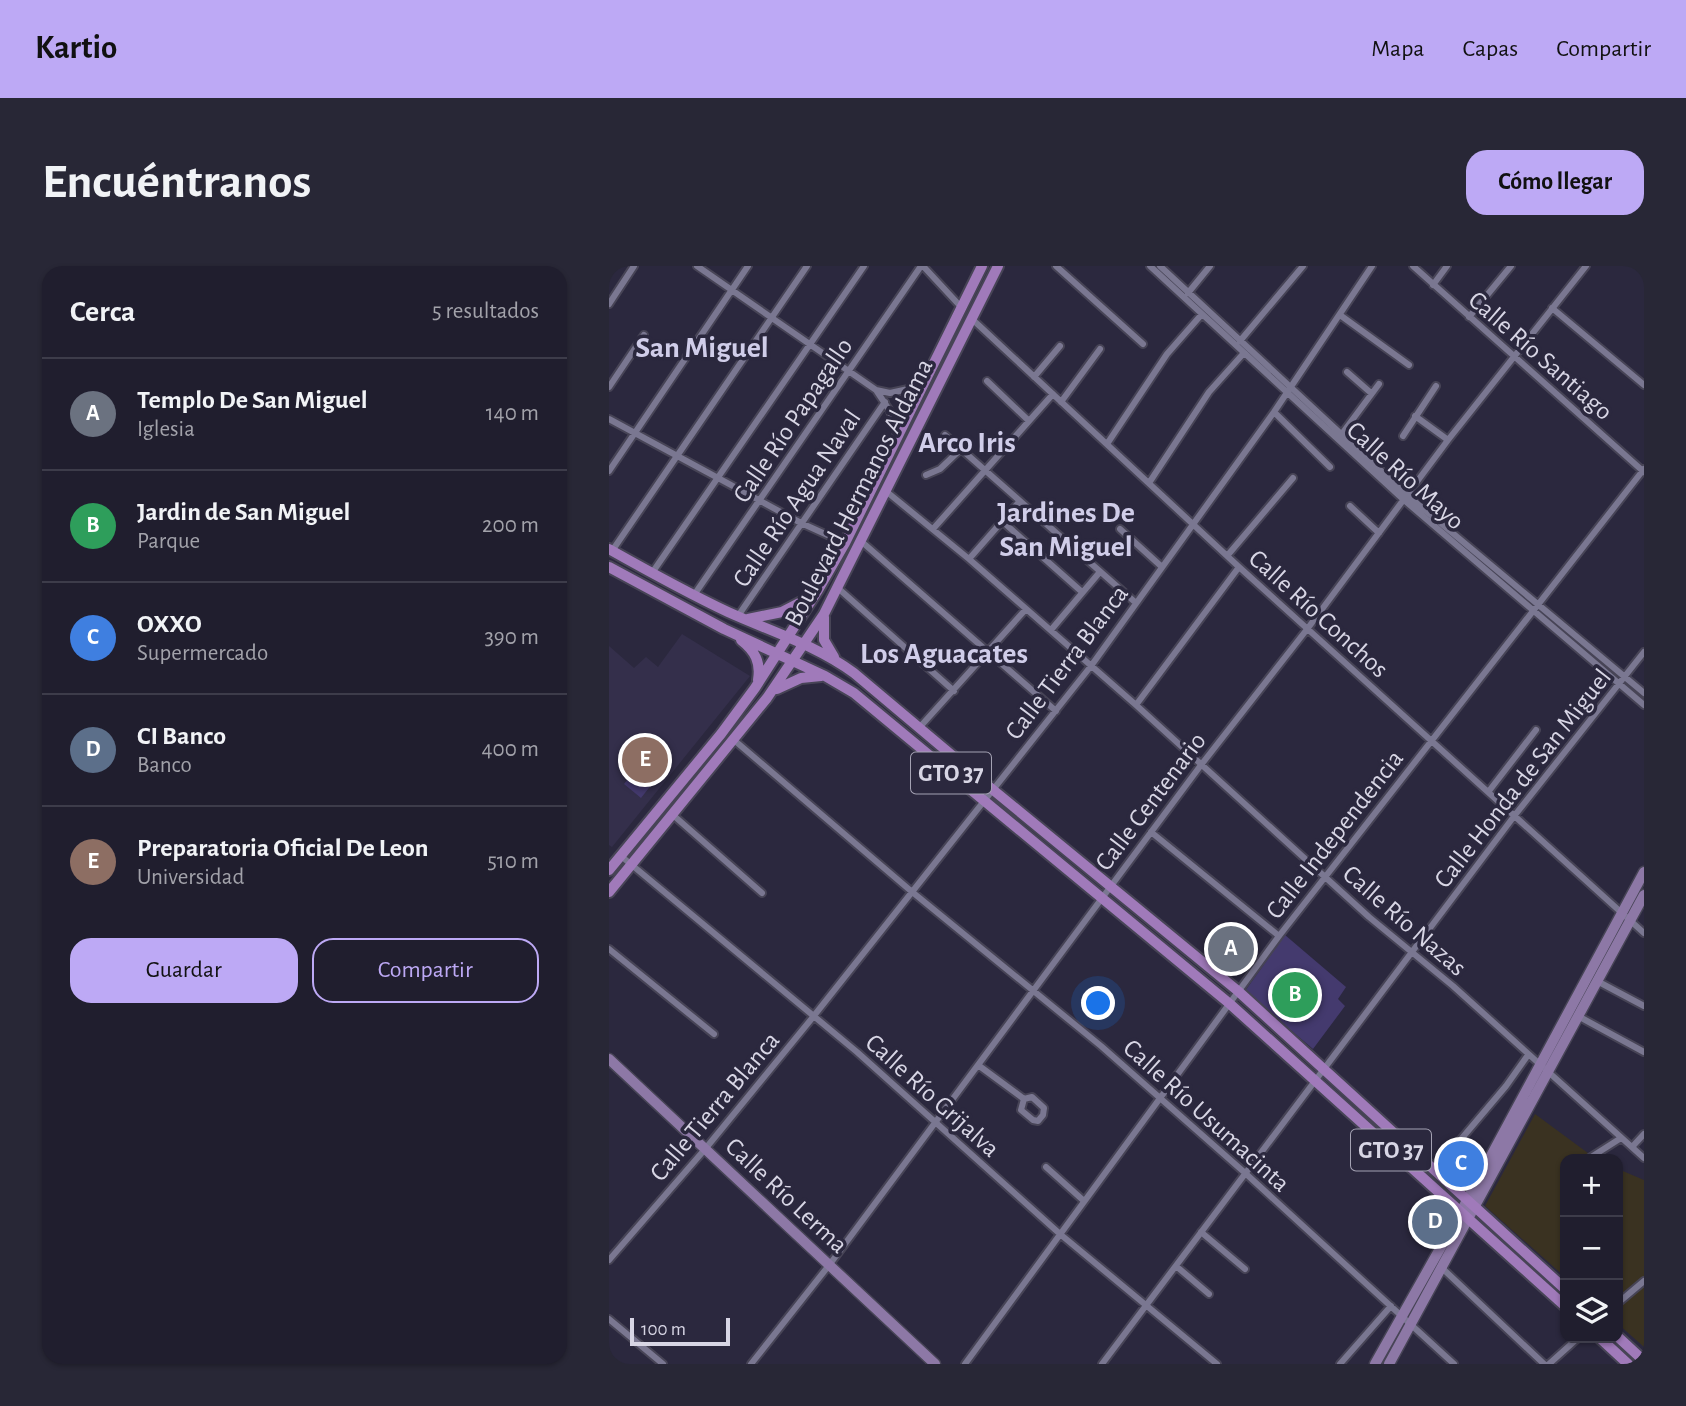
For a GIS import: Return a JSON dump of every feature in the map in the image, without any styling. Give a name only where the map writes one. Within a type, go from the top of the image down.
[{"type":"main road","name":"Boulevard Hermanos Aldama","points":[[609,870],[755,688],[789,637],[845,543],[982,266]]},
{"type":"main road","name":"Boulevard Hermanos Aldama","points":[[609,892],[734,740],[805,645],[839,589],[998,266]]},
{"type":"main road","name":"GTO 37","points":[[610,550],[694,595],[838,661],[1238,991],[1560,1284]]},
{"type":"main road","name":"GTO 37","points":[[609,567],[854,693],[1230,1004],[1560,1302]]},
{"type":"main road","points":[[741,617],[782,612],[801,604],[818,590]]},
{"type":"main road","points":[[824,614],[824,640],[838,661]]},
{"type":"main road","points":[[731,632],[756,655],[759,672],[755,688]]},
{"type":"main road","points":[[767,698],[793,680],[825,676]]},
{"type":"main road","points":[[1543,1069],[1578,1016],[1597,981],[1644,873]]},
{"type":"main road","points":[[1375,1364],[1401,1315],[1464,1216],[1626,917],[1644,895]]},
{"type":"main road","name":"Calle Río Lerma","points":[[609,1059],[935,1364]]},
{"type":"main road","points":[[1389,1364],[1441,1268],[1464,1216]]},
{"type":"main road","points":[[1623,1342],[1644,1361]]},
{"type":"main road","points":[[1605,1343],[1628,1364]]},
{"type":"street","points":[[609,304],[634,266]]},
{"type":"street","points":[[697,266],[876,390],[885,402],[898,434]]},
{"type":"street","points":[[609,471],[748,266]]},
{"type":"street","points":[[610,550],[807,266]]},
{"type":"street","points":[[652,573],[864,266]]},
{"type":"street","points":[[922,266],[931,269],[962,308]]},
{"type":"street","name":"Calle Río Papagallo","points":[[694,595],[922,266]]},
{"type":"street","points":[[1056,266],[1143,344]]},
{"type":"street","name":"Calle Río Mayo","points":[[1150,266],[1243,354],[1341,435],[1405,498]]},
{"type":"street","name":"Calle Río Mayo","points":[[1160,266],[1240,341],[1288,391],[1405,498],[1644,705]]},
{"type":"street","points":[[1188,293],[1210,266]]},
{"type":"street","points":[[1240,341],[1303,266]]},
{"type":"street","name":"Calle Tierra Blanca","points":[[609,1260],[706,1148],[813,1017],[1091,666],[1274,412],[1372,266]]},
{"type":"street","name":"Calle Río Santiago","points":[[1413,266],[1644,471]]},
{"type":"street","points":[[1433,285],[1447,266]]},
{"type":"street","points":[[1469,317],[1511,266]]},
{"type":"street","name":"Calle Centenario","points":[[751,1364],[830,1264],[1110,886],[1448,440],[1586,266]]},
{"type":"street","points":[[1552,308],[1644,385]]},
{"type":"street","points":[[1107,444],[1167,354],[1202,314]]},
{"type":"street","points":[[1340,315],[1409,365]]},
{"type":"street","name":"Calle Río Conchos","points":[[972,319],[1239,567],[1644,933]]},
{"type":"street","points":[[609,387],[644,335]]},
{"type":"street","points":[[1034,377],[1060,346]]},
{"type":"street","points":[[1061,402],[1100,349]]},
{"type":"street","points":[[1149,483],[1209,392],[1243,354]]},
{"type":"street","points":[[1347,372],[1371,393]]},
{"type":"street","points":[[987,381],[1029,421]]},
{"type":"street","points":[[1341,435],[1379,384]]},
{"type":"street","points":[[876,390],[890,393],[922,386],[936,392]]},
{"type":"street","points":[[1403,436],[1436,386]]},
{"type":"street","points":[[933,529],[1053,394]]},
{"type":"street","name":"Calle Río Agua Naval","points":[[741,617],[801,523],[885,402]]},
{"type":"street","points":[[1274,412],[1330,467]]},
{"type":"street","points":[[1415,416],[1448,440]]},
{"type":"street","points":[[609,419],[801,523],[845,543]]},
{"type":"street","points":[[944,435],[1136,603]]},
{"type":"street","points":[[926,475],[940,469],[961,449]]},
{"type":"street","name":"Calle Independencia","points":[[965,1364],[1279,936],[1534,607],[1644,471]]},
{"type":"street","points":[[1227,555],[1293,478]]},
{"type":"street","name":"Calle Río Nazas","points":[[887,492],[1051,630],[1325,877],[1453,986],[1644,1158]]},
{"type":"street","points":[[969,559],[1019,502]]},
{"type":"street","points":[[1350,506],[1379,533]]},
{"type":"street","points":[[1002,521],[1082,592]]},
{"type":"street","points":[[1121,529],[1162,567]]},
{"type":"street","points":[[862,542],[1056,711]]},
{"type":"street","points":[[1136,705],[1239,567]]},
{"type":"street","points":[[1051,630],[1099,573]]},
{"type":"street","points":[[839,589],[954,691]]},
{"type":"street","name":"Calle Río Mayo","points":[[1534,607],[1644,693]]},
{"type":"street","points":[[919,728],[1026,609]]},
{"type":"street","name":"Calle Honda de San Miguel","points":[[1102,1364],[1515,815],[1644,652]]},
{"type":"street","points":[[1489,791],[1536,730]]},
{"type":"street","name":"Calle Río Usumacinta","points":[[734,740],[1159,1097],[1454,1364]]},
{"type":"street","points":[[673,815],[762,893]]},
{"type":"street","points":[[1151,832],[1279,936]]},
{"type":"street","name":"Calle Río Grijalva","points":[[621,856],[857,1052],[1060,1234],[1217,1364]]},
{"type":"street","points":[[609,949],[714,1034]]},
{"type":"street","points":[[1597,981],[1644,1006]]},
{"type":"street","points":[[1578,1016],[1644,1052]]},
{"type":"street","points":[[1435,1170],[1506,1086],[1528,1055]]},
{"type":"street","points":[[978,1065],[1024,1099]]},
{"type":"street","points":[[1632,1147],[1644,1134]]},
{"type":"street","points":[[1596,1154],[1621,1138]]},
{"type":"street","points":[[1046,1167],[1084,1201]]},
{"type":"street","points":[[1201,1233],[1245,1269]]},
{"type":"street","points":[[1176,1265],[1209,1294]]},
{"type":"street","points":[[1441,1268],[1546,1364],[1572,1343]]},
{"type":"street","points":[[1623,1299],[1644,1281]]},
{"type":"street","points":[[1340,1364],[1391,1306]]},
{"type":"street","points":[[609,1319],[663,1364]]},
{"type":"shaded area","points":[[682,634],[750,676],[612,847],[609,845],[609,646],[634,668],[646,657],[658,667]]},
{"type":"shaded area","points":[[645,757],[663,770],[641,798],[624,784]]},
{"type":"shaded area","points":[[1285,935],[1346,987],[1338,999],[1345,1006],[1313,1049],[1245,991]]},
{"type":"shaded area","points":[[1535,1114],[1589,1154],[1560,1154],[1560,1273],[1485,1206]]},
{"type":"shaded area","points":[[1623,1171],[1644,1180],[1644,1347],[1623,1328]]},
{"type":"place","name":"Preparatoria Oficial De Leon","points":[[645,760]]},
{"type":"place","name":"Templo De San Miguel","points":[[1231,949]]},
{"type":"place","name":"Jardin de San Miguel","points":[[1295,995]]},
{"type":"place","name":"OXXO","points":[[1461,1164]]},
{"type":"place","name":"CI Banco","points":[[1435,1222]]},
{"type":"district","name":"San Miguel","points":[[702,347]]},
{"type":"district","name":"Arco Iris","points":[[967,442]]},
{"type":"district","name":"Jardines De San Miguel","points":[[1066,529]]},
{"type":"district","name":"Los Aguacates","points":[[944,653]]}]
